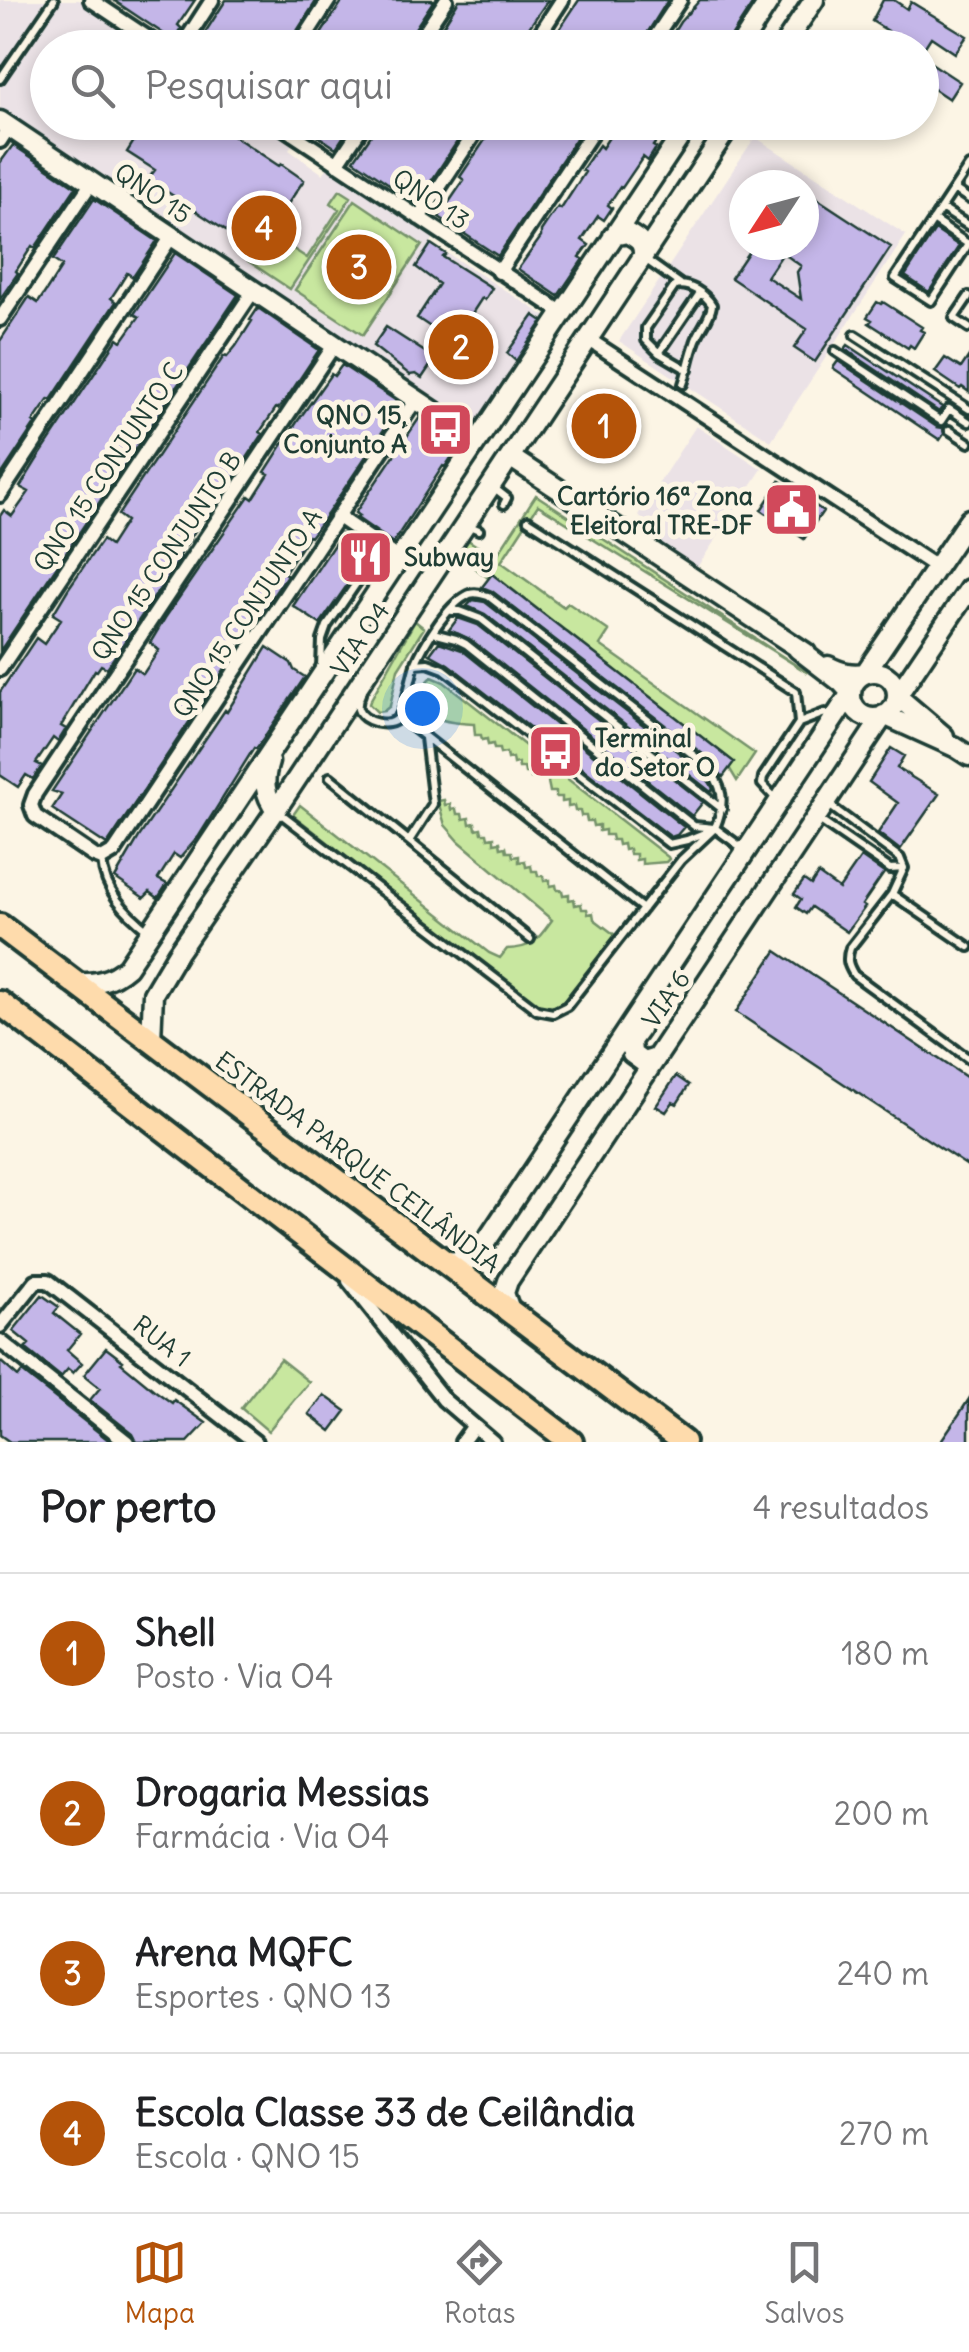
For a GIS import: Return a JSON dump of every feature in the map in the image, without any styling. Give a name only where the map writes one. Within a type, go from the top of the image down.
[{"type":"highway","name":"ESTRADA PARQUE CEILÂNDIA","points":[[0,926],[683,1442]]},
{"type":"highway","points":[[0,1003],[571,1442]]},
{"type":"main road","points":[[751,28],[770,0]]},
{"type":"main road","points":[[794,30],[814,0]]},
{"type":"main road","name":"QNO 15","points":[[3,130],[92,182],[477,440]]},
{"type":"main road","name":"VIA O4","points":[[75,983],[93,984],[117,976],[127,967],[678,140]]},
{"type":"main road","name":"VIA O4","points":[[151,1040],[153,994],[178,952],[442,560],[473,527],[491,486],[720,140]]},
{"type":"main road","points":[[613,236],[628,233],[640,240],[643,258]]},
{"type":"main road","points":[[510,458],[798,649],[838,672],[880,672],[888,676],[895,684],[897,696],[962,752]]},
{"type":"main road","points":[[851,693],[969,519]]},
{"type":"main road","points":[[415,536],[430,538],[442,560]]},
{"type":"main road","points":[[798,649],[841,682],[862,714],[876,718],[895,704],[967,596]]},
{"type":"main road","name":"VIA 6","points":[[443,1261],[466,1262],[477,1255],[698,925],[739,845],[779,802],[851,693]]},
{"type":"main road","points":[[884,715],[962,752]]},
{"type":"main road","name":"VIA 6","points":[[511,1313],[504,1292],[508,1280],[884,715]]},
{"type":"main road","points":[[274,748],[264,787],[276,810]]},
{"type":"main road","points":[[221,826],[242,822],[249,826],[255,842]]},
{"type":"main road","points":[[656,1058],[648,1062],[639,1060],[632,1054],[632,1042],[682,965],[698,925]]},
{"type":"street","points":[[193,30],[212,0]]},
{"type":"street","points":[[310,30],[329,0]]},
{"type":"street","points":[[426,30],[446,0]]},
{"type":"street","points":[[543,30],[562,0]]},
{"type":"street","points":[[660,30],[680,0]]},
{"type":"street","points":[[93,1],[136,30]]},
{"type":"street","name":"QNO 13","points":[[302,140],[562,313]]},
{"type":"street","points":[[338,164],[353,140]]},
{"type":"street","points":[[419,218],[470,140]]},
{"type":"street","points":[[500,272],[586,140]]},
{"type":"street","points":[[0,319],[92,182]]},
{"type":"street","points":[[0,495],[172,236]]},
{"type":"street","name":"QNO 15 CONJUNTO C","points":[[0,669],[254,290]]},
{"type":"street","points":[[588,340],[936,567]]},
{"type":"street","name":"QNO 15 CONJUNTO B","points":[[108,856],[94,856],[36,816],[31,805],[35,794],[335,344]]},
{"type":"street","name":"QNO 15 CONJUNTO A","points":[[108,856],[416,398]]},
{"type":"street","points":[[338,517],[397,562]]},
{"type":"street","points":[[332,1259],[444,1400],[493,1442]]},
{"type":"street","name":"RUA 1","points":[[0,1326],[40,1280],[48,1281],[254,1442]]},
{"type":"street","points":[[0,1340],[127,1442]]},
{"type":"street","points":[[462,1442],[473,1427]]},
{"type":"lane","points":[[34,30],[54,0]]},
{"type":"lane","points":[[0,80],[30,36]]},
{"type":"lane","points":[[933,220],[969,243],[931,301],[895,278],[933,220],[942,208],[969,166]]},
{"type":"lane","points":[[954,189],[969,199]]},
{"type":"lane","points":[[942,208],[969,226]]},
{"type":"lane","points":[[643,258],[680,284]]},
{"type":"lane","points":[[684,384],[688,370],[695,341],[712,306],[686,284],[680,284],[646,328],[646,340],[688,370]]},
{"type":"lane","points":[[660,353],[700,294]]},
{"type":"lane","points":[[969,296],[954,318],[969,328]]},
{"type":"lane","points":[[855,335],[969,409]]},
{"type":"lane","points":[[836,351],[941,421],[949,409],[969,422]]},
{"type":"lane","points":[[950,430],[969,443]]},
{"type":"lane","points":[[491,486],[506,498],[504,504]]},
{"type":"lane","points":[[528,520],[796,692],[799,723]]},
{"type":"lane","points":[[276,810],[537,1010],[553,1013],[567,1006],[681,860],[715,828],[723,809],[720,787],[705,764],[488,596],[476,592],[466,595],[432,633],[416,664],[400,717],[392,722],[378,724],[358,711],[367,673]]},
{"type":"lane","points":[[449,612],[460,611],[481,619],[723,809]]},
{"type":"lane","points":[[432,633],[466,644],[694,826],[715,828],[739,845]]},
{"type":"lane","points":[[416,664],[428,662],[444,669],[670,844],[715,828]]},
{"type":"lane","points":[[779,802],[762,784],[763,777],[799,723],[825,713],[835,719]]},
{"type":"lane","points":[[400,717],[643,910]]},
{"type":"lane","points":[[409,841],[432,804],[425,736]]},
{"type":"lane","points":[[330,777],[530,939]]},
{"type":"lane","points":[[821,811],[890,869],[904,868]]},
{"type":"lane","points":[[821,811],[900,858],[904,868],[892,894],[850,948],[848,966],[854,976],[969,1059]]},
{"type":"lane","points":[[108,856],[103,873],[116,900],[150,932]]},
{"type":"lane","points":[[892,894],[969,948]]},
{"type":"shaded area","points":[[0,0],[79,0],[125,30],[30,30],[30,133],[0,113]]},
{"type":"shaded area","points":[[41,140],[290,140],[293,142],[289,150],[323,174],[329,166],[434,237],[431,243],[550,319],[483,419],[470,421],[434,396],[429,398]]},
{"type":"shaded area","points":[[753,140],[760,140],[806,170],[733,170]]},
{"type":"shaded area","points":[[729,176],[729,260],[819,260],[819,179],[906,235],[771,441],[619,341]]},
{"type":"shaded area","points":[[696,426],[762,469],[694,572],[633,531],[641,518],[638,515]]},
{"type":"green space","points":[[340,190],[351,197],[290,289],[248,261],[267,232],[307,258],[339,209],[331,203]]},
{"type":"green space","points":[[355,200],[422,245],[363,335],[295,290]]},
{"type":"green space","points":[[536,495],[808,673],[538,505],[501,562],[564,607],[568,603],[609,631],[600,645],[755,754],[737,781],[728,766],[732,761],[491,573],[487,577],[458,555],[468,540],[495,558]]},
{"type":"green space","points":[[415,621],[424,628],[398,669],[390,706],[377,712],[370,701]]},
{"type":"green space","points":[[432,677],[444,682],[551,766],[542,778],[531,778],[531,773],[525,773],[518,763],[513,764],[512,758],[507,759],[506,753],[500,754],[493,744],[488,745],[487,739],[475,735],[474,724],[436,717],[425,696],[426,683]]},
{"type":"green space","points":[[556,770],[669,859],[642,864],[642,859],[636,860],[636,854],[624,850],[623,844],[618,845],[611,835],[605,835],[605,830],[599,831],[599,825],[593,826],[574,806],[568,807],[568,801],[562,802],[556,792],[550,792],[548,781]]},
{"type":"green space","points":[[444,800],[451,810],[456,809],[463,819],[469,818],[476,829],[487,833],[488,838],[494,837],[494,843],[500,842],[501,848],[506,847],[513,857],[519,856],[519,862],[525,861],[526,867],[531,866],[544,881],[550,880],[550,886],[556,885],[563,895],[569,894],[569,900],[581,904],[588,914],[593,913],[594,919],[615,935],[566,999],[554,1008],[540,1007],[293,815],[300,805],[489,953],[500,958],[507,949],[534,942],[552,920],[459,841],[445,825],[438,801]]},
{"type":"green space","points":[[280,1359],[309,1382],[268,1431],[241,1408]]},
{"type":"building","points":[[113,0],[195,0],[178,25],[180,30],[158,30]]},
{"type":"building","points":[[226,0],[317,0],[298,30],[207,30]]},
{"type":"building","points":[[343,0],[434,0],[414,30],[324,30]]},
{"type":"building","points":[[459,0],[548,0],[527,30],[440,30]]},
{"type":"building","points":[[579,0],[668,0],[649,30],[559,30]]},
{"type":"building","points":[[700,0],[755,0],[736,30],[675,30]]},
{"type":"building","points":[[883,0],[894,0],[907,9],[911,2],[967,36],[955,53],[939,42],[939,30],[886,30],[872,21]]},
{"type":"building","points":[[939,68],[960,82],[949,99],[939,92]]},
{"type":"building","points":[[135,140],[240,140],[304,180],[275,223],[293,236],[287,244],[269,232],[265,239],[257,233],[254,247],[241,250],[238,239],[148,179],[155,170],[127,152]]},
{"type":"building","points":[[324,140],[341,140],[336,148]]},
{"type":"building","points":[[368,140],[458,140],[417,203],[354,160]]},
{"type":"building","points":[[485,140],[575,140],[498,256],[439,217],[464,180],[460,177]]},
{"type":"building","points":[[607,140],[657,140],[648,161],[643,157],[608,205],[612,208],[604,220],[598,216],[582,240],[589,245],[580,257],[583,259],[558,296],[518,269],[549,219],[558,207],[561,209],[599,145],[602,148]]},
{"type":"building","points":[[13,145],[76,187],[35,248],[32,246],[0,299],[0,163]]},
{"type":"building","points":[[94,199],[157,241],[133,277],[127,273],[111,298],[116,302],[0,477],[0,341],[29,297],[38,303],[48,288],[62,266],[53,260]]},
{"type":"building","points":[[819,200],[891,247],[815,362],[794,348],[807,329],[731,278],[743,260],[778,260],[767,277],[801,299],[797,272],[801,266],[793,260],[819,260]]},
{"type":"building","points":[[935,230],[959,246],[929,292],[905,276]]},
{"type":"building","points":[[431,244],[446,254],[443,257],[492,288],[443,358],[438,354],[422,378],[410,375],[373,346],[386,327],[425,352],[438,332],[417,318],[439,284],[416,267]]},
{"type":"building","points":[[175,253],[238,295],[0,651],[0,516],[4,510],[12,516],[29,492],[20,487],[118,338],[122,341],[139,317],[134,314]]},
{"type":"building","points":[[877,302],[922,327],[924,332],[914,348],[869,323],[872,320],[867,317]]},
{"type":"building","points":[[258,308],[319,350],[260,432],[263,434],[206,520],[203,518],[107,668],[101,665],[95,670],[61,726],[66,729],[58,742],[53,738],[36,763],[42,766],[33,779],[26,775],[18,787],[0,775],[0,692],[36,638],[44,644],[61,619],[53,614],[68,589],[102,540],[110,546],[126,521],[118,515],[224,356],[236,346]]},
{"type":"building","points":[[534,315],[543,321],[516,361],[507,353]]},
{"type":"building","points":[[848,345],[942,407],[939,412],[845,349]]},
{"type":"building","points":[[969,356],[969,392],[935,372],[945,358],[961,368]]},
{"type":"building","points":[[838,361],[943,428],[940,440],[833,368]]},
{"type":"building","points":[[342,365],[401,404],[328,513],[308,536],[284,573],[287,575],[235,647],[238,649],[107,845],[52,809],[62,794],[52,791],[134,668],[143,674],[159,650],[150,643],[165,618],[249,496],[253,499],[297,422],[331,374],[334,376]]},
{"type":"building","points":[[420,417],[451,438],[444,449],[453,455],[393,543],[355,513]]},
{"type":"building","name":"Cartório 16ª Zona Eleitoral TRE-DF","points":[[780,481],[823,511],[804,539],[761,510]]},
{"type":"building","points":[[341,534],[369,554],[320,624],[293,606]]},
{"type":"building","points":[[492,574],[734,762],[723,777],[709,759],[482,587]]},
{"type":"building","points":[[473,600],[485,602],[700,769],[713,789],[711,792],[485,614],[467,606]]},
{"type":"building","points":[[458,618],[478,625],[703,802],[692,816],[470,639],[449,630]]},
{"type":"building","points":[[439,642],[462,650],[684,827],[671,837],[430,654]]},
{"type":"building","points":[[267,647],[305,677],[254,748],[199,836],[180,858],[174,854],[158,879],[167,884],[158,898],[150,892],[144,898],[115,878]]},
{"type":"building","points":[[891,748],[904,756],[897,768],[939,794],[900,850],[878,833],[898,803],[869,782]]},
{"type":"building","points":[[861,857],[884,873],[847,932],[811,907],[806,914],[796,907],[801,899],[794,894],[804,880],[811,885],[818,874],[839,889]]},
{"type":"building","points":[[776,951],[969,1079],[969,1167],[736,1012]]},
{"type":"building","points":[[676,1076],[689,1085],[677,1104],[673,1102],[666,1112],[656,1106]]},
{"type":"building","points":[[42,1295],[59,1307],[54,1313],[80,1334],[67,1350],[82,1363],[73,1373],[68,1369],[61,1377],[25,1348],[29,1344],[13,1331]]},
{"type":"building","points":[[106,1348],[154,1390],[206,1423],[188,1442],[137,1442],[133,1434],[90,1400],[100,1388],[84,1375]]},
{"type":"building","points":[[0,1361],[18,1377],[22,1372],[111,1442],[10,1442],[0,1435]]},
{"type":"building","points":[[324,1395],[346,1411],[331,1431],[309,1414]]},
{"type":"building","points":[[969,1399],[969,1442],[940,1442],[960,1413]]},
{"type":"place","name":"Escola Classe 33 de Ceilândia","points":[[264,228]]},
{"type":"place","name":"Arena MQFC","points":[[359,267]]},
{"type":"place","name":"Drogaria Messias","points":[[461,347]]},
{"type":"place","name":"Shell","points":[[604,426]]},
{"type":"place","name":"QNO 15, Conjunto A","points":[[446,429]]},
{"type":"place","name":"Cartório 16ª Zona Eleitoral TRE-DF","points":[[792,510]]},
{"type":"place","name":"Subway","points":[[365,557]]},
{"type":"place","name":"Terminal do Setor O","points":[[556,752]]}]
